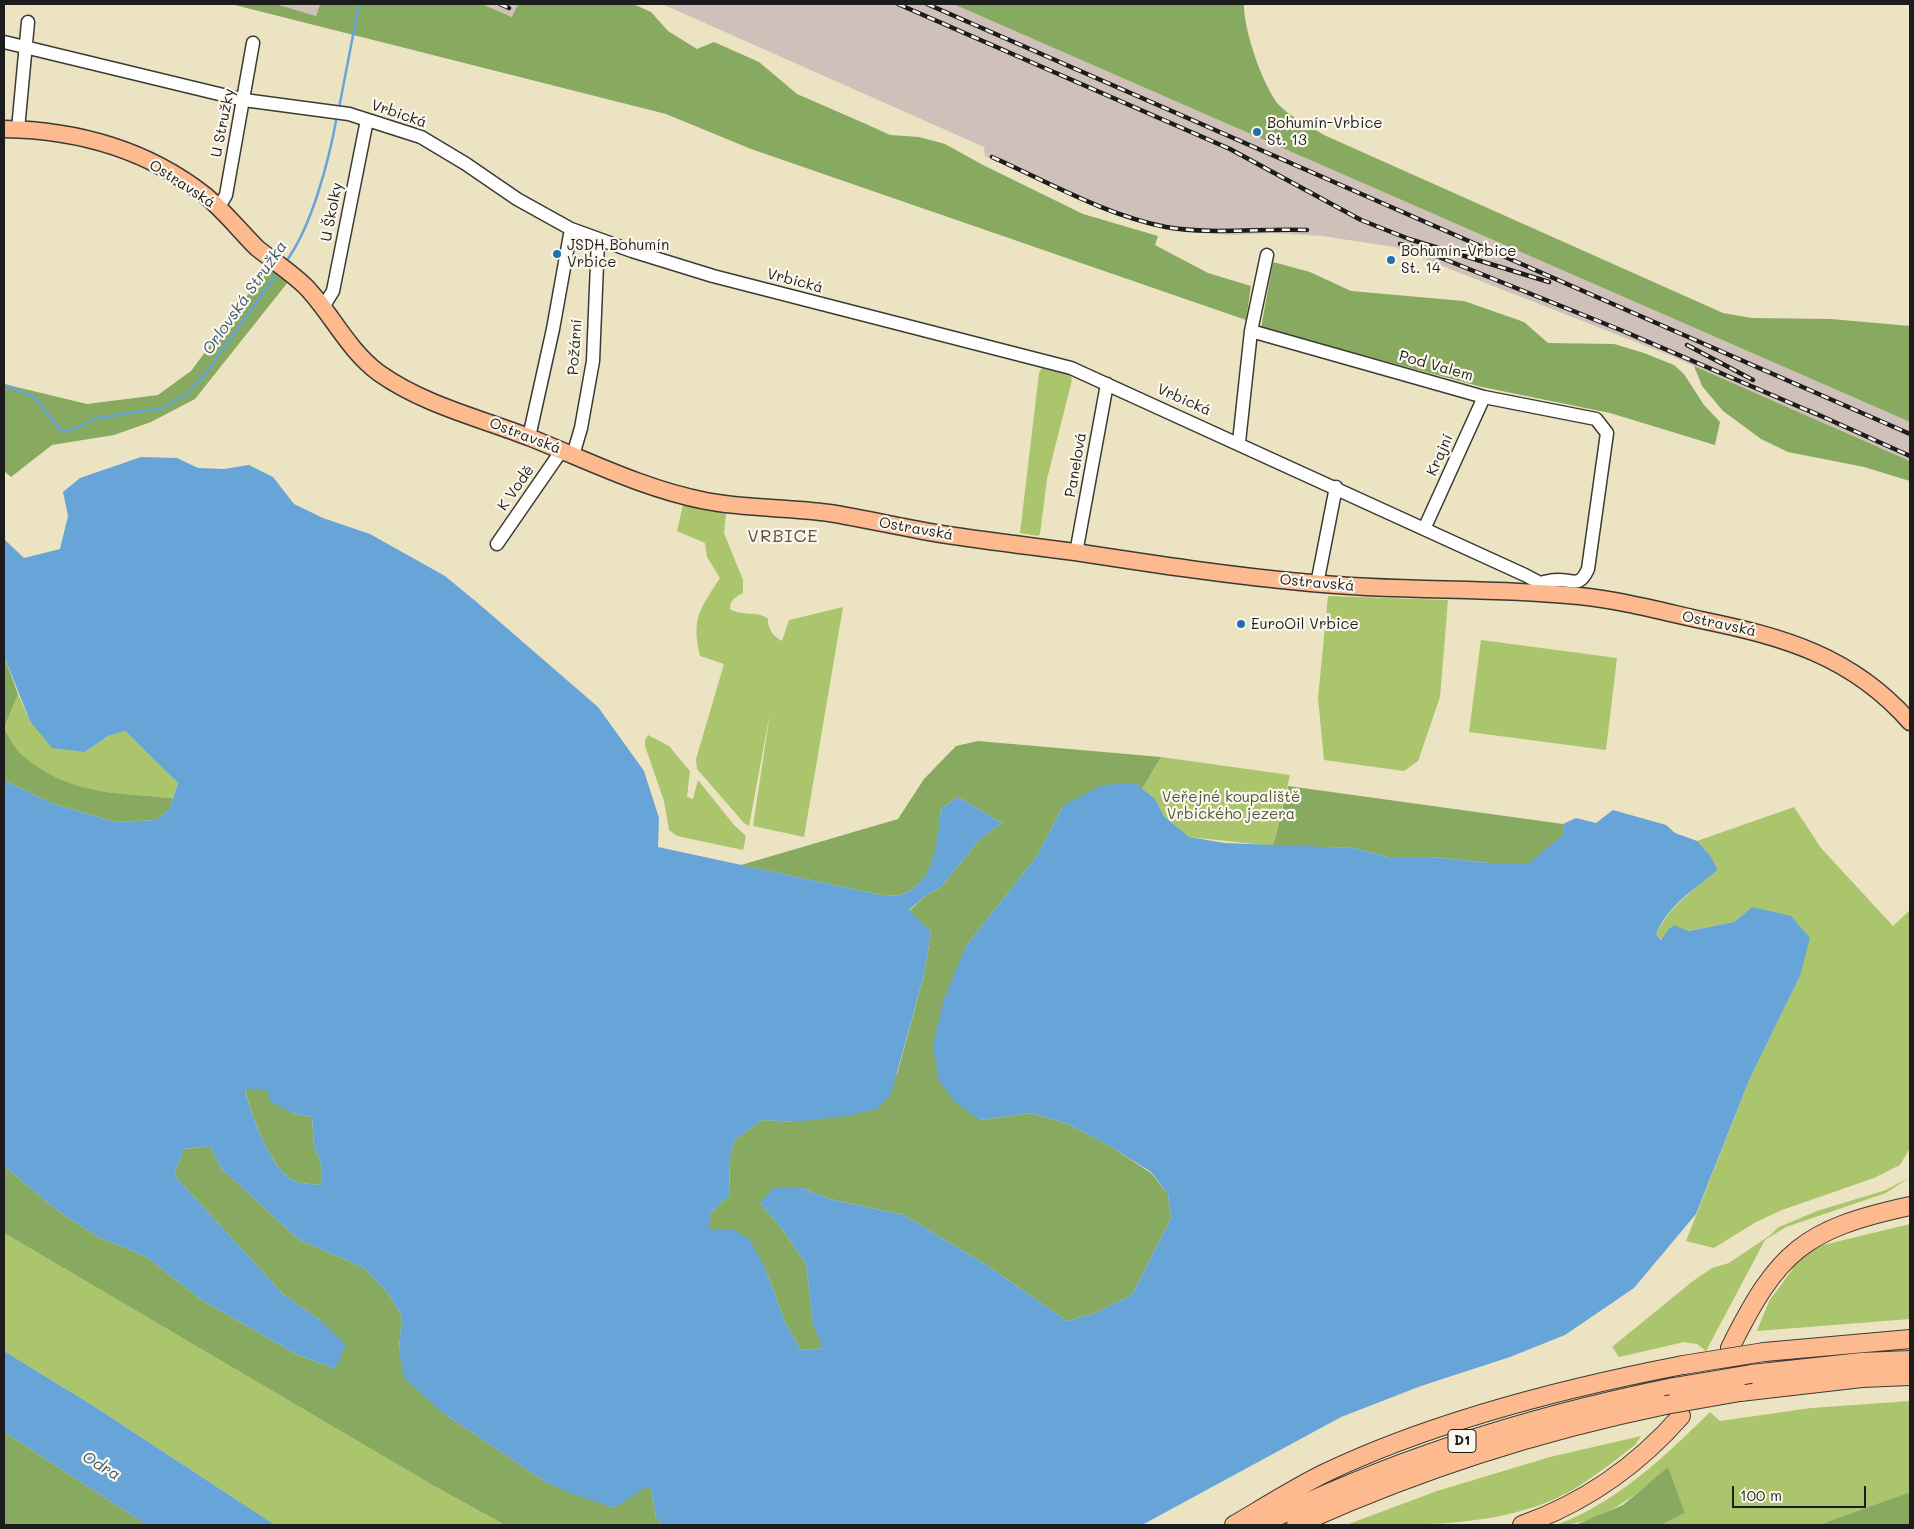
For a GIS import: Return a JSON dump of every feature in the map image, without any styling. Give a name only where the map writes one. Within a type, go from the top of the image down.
[{"type":"highway","points":[[1730,1348],[1747,1312],[1767,1282],[1802,1244],[1836,1226],[1875,1213],[1910,1206]]},
{"type":"highway","points":[[1234,1525],[1323,1474],[1387,1447],[1521,1402],[1683,1365],[1764,1352],[1910,1339]]},
{"type":"highway","name":"D1","points":[[1260,1525],[1365,1476],[1475,1437],[1597,1403],[1751,1374],[1862,1362],[1910,1360]]},
{"type":"highway","name":"D1","points":[[1296,1525],[1372,1491],[1481,1452],[1608,1417],[1740,1392],[1862,1378],[1910,1376]]},
{"type":"highway","points":[[1522,1525],[1553,1513],[1599,1489],[1640,1456],[1681,1416]]},
{"type":"main road","name":"Ostravská","points":[[11,129],[69,135],[116,147],[176,176],[219,207],[272,260],[292,275],[323,307],[351,347],[376,371],[394,383],[425,399],[529,437],[647,486],[706,501],[753,508],[807,510],[950,535],[1318,584],[1539,588],[1586,596],[1751,630],[1800,645],[1823,655],[1862,678],[1882,692],[1910,722]]},
{"type":"street","points":[[11,129],[28,22]]},
{"type":"street","name":"Vrbická","points":[[4,42],[244,100],[349,114],[421,137],[466,164],[517,199],[571,229],[598,240],[748,285],[1071,368],[1426,528],[1539,588]]},
{"type":"street","name":"U Stružky","points":[[219,207],[226,194],[253,42]]},
{"type":"street","name":"U Školky","points":[[323,307],[333,291],[367,120]]},
{"type":"street","name":"Požární","points":[[529,437],[553,329],[571,229]]},
{"type":"street","name":"Požární","points":[[567,453],[581,428],[593,360],[598,240]]},
{"type":"street","points":[[1238,442],[1251,331],[1267,255]]},
{"type":"street","name":"Pod Valem","points":[[1251,331],[1484,397],[1596,419],[1604,425],[1607,433],[1588,569],[1584,578],[1578,582],[1557,580],[1539,588]]},
{"type":"street","name":"Panelová","points":[[1076,552],[1107,384]]},
{"type":"street","name":"Krajní","points":[[1426,528],[1484,397]]},
{"type":"street","name":"K Vodě","points":[[497,544],[567,453]]},
{"type":"street","points":[[1318,584],[1336,487]]},
{"type":"shaded area","points":[[276,4],[320,4],[316,16]]},
{"type":"shaded area","points":[[482,4],[518,4],[513,17]]},
{"type":"shaded area","points":[[662,4],[953,4],[1910,422],[1910,461],[1669,355],[1394,247],[1322,236],[1272,233],[1232,235],[1172,231],[1105,211],[985,156],[984,147]]},
{"type":"green space","points":[[231,4],[276,4],[316,16],[320,4],[482,4],[512,17],[518,4],[633,4],[651,12],[668,31],[697,49],[714,42],[759,62],[797,94],[890,135],[919,137],[945,144],[983,165],[1083,214],[1158,236],[1155,245],[1208,273],[1251,286],[1246,320],[751,149],[666,114]]},
{"type":"green space","points":[[953,4],[1244,4],[1250,42],[1273,96],[1279,105],[1289,113],[1324,135],[1723,313],[1752,318],[1831,319],[1910,326],[1910,422]]},
{"type":"green space","points":[[1273,262],[1310,272],[1351,291],[1464,301],[1524,322],[1548,343],[1614,344],[1674,365],[1684,374],[1704,405],[1720,422],[1715,445],[1610,413],[1482,387],[1261,328]]},
{"type":"green space","points":[[269,266],[288,282],[195,399],[151,422],[114,435],[52,445],[11,477],[4,471],[4,384],[87,404],[158,395],[191,371]]},
{"type":"green space","points":[[1043,366],[1068,374],[1072,380],[1047,479],[1040,534],[1038,536],[1020,533],[1039,373]]},
{"type":"green space","points":[[1694,366],[1910,461],[1910,481],[1864,467],[1788,452],[1761,439],[1723,411],[1702,386]]},
{"type":"green space","points":[[683,505],[726,514],[724,533],[743,580],[743,593],[734,599],[730,609],[739,613],[764,616],[768,619],[772,632],[782,641],[789,620],[843,607],[804,837],[753,826],[770,713],[749,826],[744,823],[697,769],[696,759],[724,664],[700,656],[697,643],[697,623],[707,598],[720,578],[707,557],[705,543],[677,531]]},
{"type":"green space","points":[[1328,596],[1448,600],[1440,697],[1418,761],[1404,771],[1324,760],[1318,698]]},
{"type":"green space","points":[[1481,640],[1617,658],[1606,750],[1469,732]]},
{"type":"green space","points":[[4,656],[18,694],[4,728]]},
{"type":"green space","points":[[18,694],[30,721],[85,752],[108,736],[125,731],[178,783],[173,798],[92,790],[74,785],[39,767],[18,751],[4,728]]},
{"type":"green space","points":[[4,728],[21,754],[56,777],[74,785],[112,793],[173,798],[170,808],[157,820],[115,822],[51,803],[4,780]]},
{"type":"green space","points":[[648,735],[669,746],[690,771],[687,797],[693,799],[698,780],[734,825],[746,836],[743,850],[677,836],[669,830],[664,801],[645,746],[645,740]]},
{"type":"green space","points":[[978,741],[1161,757],[1142,789],[1135,783],[1063,806],[1037,856],[966,946],[980,1120],[1031,1113],[1068,1124],[1110,1146],[1151,1173],[1168,1194],[1171,1218],[1132,1295],[1093,1314],[1067,1321],[988,1266],[904,1215],[830,1199],[802,1188],[760,1203],[783,1230],[806,1264],[813,1323],[824,1348],[801,1350],[785,1322],[765,1268],[708,1229],[711,1212],[730,1195],[729,1159],[735,1140],[762,1120],[794,1122],[897,1074],[924,975],[931,932],[909,911],[925,896],[941,887],[980,839],[1002,823],[958,797],[941,809],[939,833],[928,871],[921,882],[912,890],[900,895],[881,895],[741,865],[898,819],[924,779],[956,746]]},
{"type":"green space","name":"Veřejné koupaliště Vrbického jezera","points":[[1161,757],[1290,775],[1273,846],[1189,837],[1164,816],[1155,799],[1142,789]]},
{"type":"green space","points":[[1288,786],[1563,824],[1564,834],[1530,863],[1491,863],[1431,857],[1388,857],[1353,848],[1273,846]]},
{"type":"green space","points":[[1794,807],[1821,848],[1893,926],[1910,910],[1910,1148],[1900,1165],[1874,1178],[1782,1210],[1756,1222],[1714,1248],[1686,1241],[1750,1078],[1800,976],[1752,907],[1734,922],[1687,931],[1668,930],[1662,940],[1656,934],[1675,906],[1718,870],[1710,855],[1697,841]]},
{"type":"green space","points":[[245,1089],[266,1089],[292,1113],[312,1117],[314,1145],[322,1167],[321,1185],[294,1181],[285,1175],[277,1165],[257,1126]]},
{"type":"green space","points":[[210,1146],[221,1168],[298,1239],[364,1268],[387,1292],[402,1316],[399,1350],[443,1413],[544,1481],[614,1508],[646,1486],[651,1490],[656,1517],[663,1525],[505,1525],[434,1486],[4,1233],[4,1166],[58,1211],[98,1237],[145,1256],[203,1301],[296,1354],[335,1369],[320,1320],[284,1295],[174,1175],[184,1149]]},
{"type":"green space","points":[[1910,1177],[1886,1193],[1786,1227],[1765,1240],[1706,1351],[1697,1344],[1684,1342],[1619,1357],[1612,1347],[1693,1281],[1712,1268],[1729,1263],[1779,1227],[1817,1211],[1886,1190]]},
{"type":"green space","points":[[1910,1224],[1910,1319],[1757,1331],[1769,1301],[1792,1270],[1797,1253],[1815,1241],[1819,1246]]},
{"type":"green space","points":[[4,1233],[434,1486],[505,1525],[275,1525],[92,1405],[4,1351]]},
{"type":"green space","points":[[1910,1401],[1910,1492],[1818,1525],[1661,1525],[1685,1513],[1668,1468],[1630,1498],[1603,1514],[1572,1524],[1556,1525],[1600,1504],[1620,1491],[1639,1477],[1710,1412],[1720,1421],[1811,1408]]},
{"type":"green space","points":[[4,1432],[147,1525],[4,1525]]},
{"type":"green space","points":[[1641,1436],[1635,1445],[1579,1486],[1553,1500],[1525,1510],[1496,1517],[1435,1524],[1346,1525],[1437,1491],[1550,1457]]},
{"type":"green space","points":[[1668,1467],[1685,1513],[1661,1525],[1575,1525],[1623,1505]]},
{"type":"green space","points":[[1910,1492],[1910,1525],[1818,1525]]},
{"type":"water","points":[[141,457],[177,458],[198,468],[224,469],[249,465],[273,477],[294,504],[323,518],[370,534],[445,576],[598,707],[644,771],[659,818],[658,847],[881,895],[900,895],[912,890],[921,882],[928,871],[936,846],[941,809],[958,797],[1002,823],[980,839],[941,887],[925,896],[909,910],[931,932],[924,975],[891,1094],[877,1109],[846,1116],[794,1122],[762,1120],[735,1140],[729,1160],[730,1195],[711,1212],[709,1229],[734,1230],[749,1239],[765,1268],[785,1322],[801,1350],[823,1348],[813,1324],[806,1264],[783,1230],[760,1203],[773,1188],[802,1188],[830,1199],[904,1215],[988,1266],[1067,1321],[1093,1314],[1132,1295],[1171,1218],[1168,1194],[1151,1172],[1110,1146],[1068,1124],[1031,1113],[980,1120],[956,1103],[939,1081],[933,1046],[944,999],[966,946],[1037,856],[1063,806],[1102,785],[1135,783],[1155,799],[1164,816],[1189,837],[1225,843],[1353,848],[1388,857],[1431,857],[1491,863],[1529,863],[1564,834],[1563,824],[1576,818],[1596,823],[1613,810],[1666,825],[1675,833],[1697,841],[1710,855],[1718,870],[1683,898],[1668,914],[1656,934],[1661,940],[1674,925],[1688,931],[1734,922],[1752,907],[1791,916],[1810,938],[1800,976],[1750,1078],[1696,1214],[1634,1288],[1565,1335],[1510,1357],[1421,1386],[1341,1417],[1142,1525],[663,1525],[656,1517],[651,1490],[647,1487],[614,1508],[570,1493],[544,1481],[443,1413],[404,1378],[399,1350],[402,1316],[387,1292],[364,1268],[298,1239],[221,1168],[210,1146],[184,1149],[174,1175],[284,1295],[320,1320],[346,1345],[335,1369],[296,1354],[203,1301],[145,1256],[98,1237],[58,1211],[4,1166],[4,780],[51,803],[115,822],[157,820],[170,808],[178,783],[125,731],[108,736],[85,752],[52,748],[30,721],[4,656],[4,539],[24,558],[60,549],[68,516],[63,492],[80,478]],"holes":[[[266,1089],[271,1102],[292,1113],[312,1117],[314,1145],[322,1167],[321,1185],[294,1181],[285,1175],[263,1140],[245,1090]]]},
{"type":"water","name":"Odra","points":[[4,1351],[92,1405],[275,1525],[147,1525],[4,1432]]},
{"type":"waterway","name":"Orlovská Stružka","points":[[339,108],[359,4]]},
{"type":"waterway","name":"Orlovská Stružka","points":[[285,263],[295,248],[311,212],[324,172],[337,116]]},
{"type":"waterway","name":"Orlovská Stružka","points":[[4,385],[35,397],[61,431],[70,431],[93,419],[163,408],[188,393],[203,377],[279,271]]},
{"type":"railway","points":[[500,4],[509,8]]},
{"type":"railway","points":[[898,4],[1230,149],[1361,220],[1409,239],[1549,282]]},
{"type":"railway","points":[[927,4],[1910,434]]},
{"type":"railway","points":[[992,157],[1099,206],[1143,222],[1201,231],[1307,230]]},
{"type":"railway","points":[[1400,244],[1429,253],[1623,331],[1816,414]]},
{"type":"railway","points":[[1687,345],[1753,380]]},
{"type":"railway","points":[[1810,411],[1910,456]]},
{"type":"place","name":"Bohumín-Vrbice St. 13","points":[[1257,132]]},
{"type":"place","name":"JSDH Bohumín Vrbice","points":[[557,254]]},
{"type":"place","name":"Bohumín-Vrbice St. 14","points":[[1391,260]]},
{"type":"place","name":"EuroOil Vrbice","points":[[1241,624]]},
{"type":"district","name":"VRBICE","points":[[783,536]]}]
